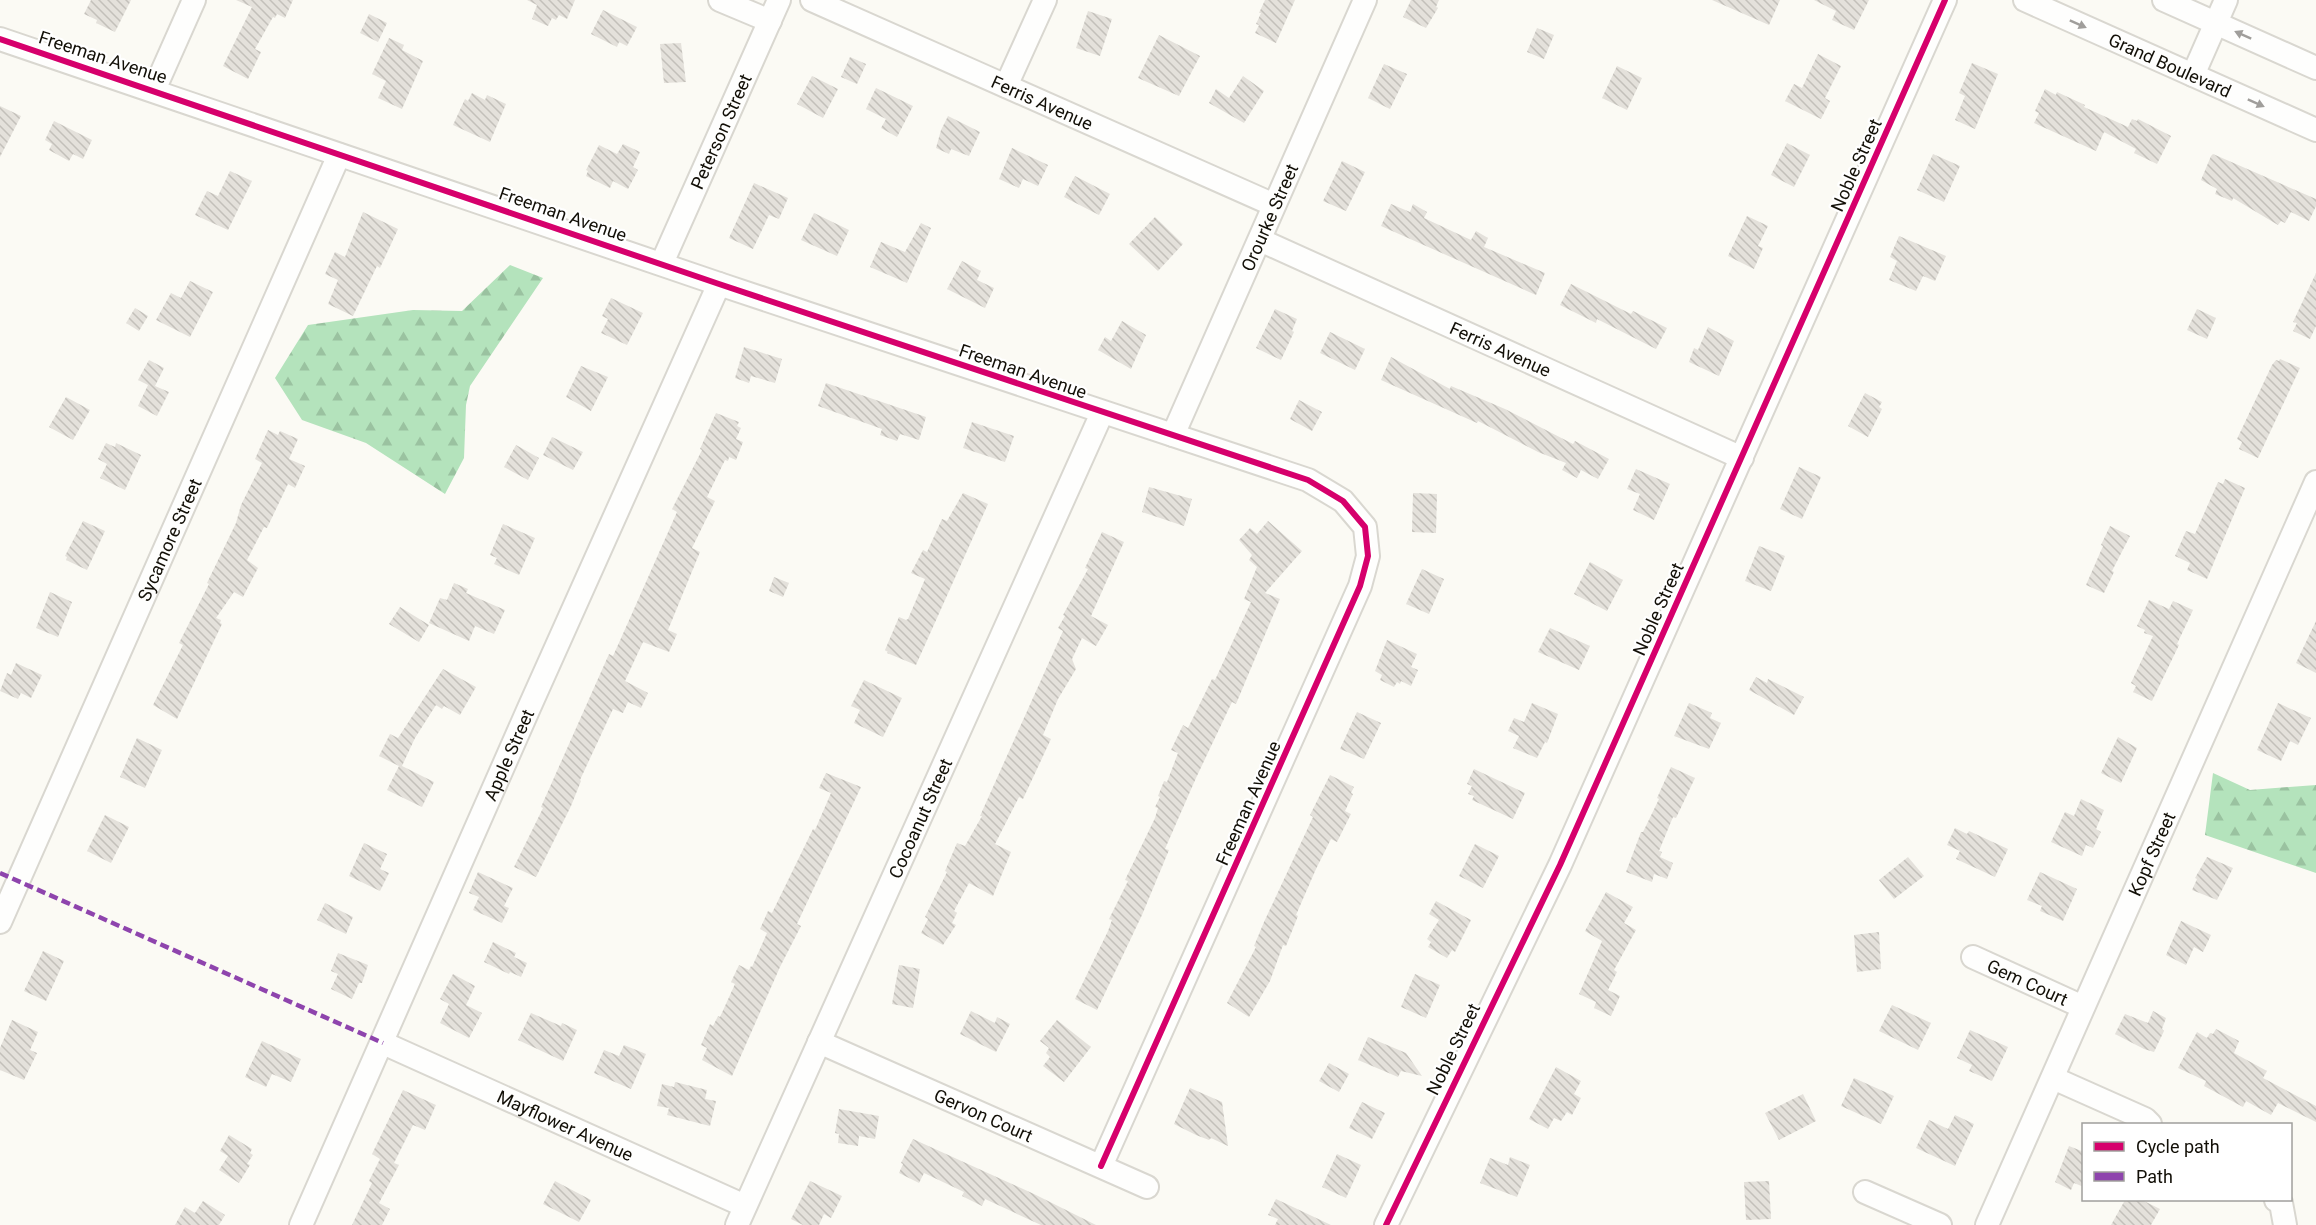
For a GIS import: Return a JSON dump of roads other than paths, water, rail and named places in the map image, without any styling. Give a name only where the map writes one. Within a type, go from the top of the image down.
[{"type":"street","points":[[154,90],[194,0]]},
{"type":"street","points":[[720,0],[770,21]]},
{"type":"street","name":"Peterson Street","points":[[662,263],[779,0]]},
{"type":"street","name":"Ferris Avenue","points":[[812,0],[1274,205]]},
{"type":"street","points":[[1006,86],[1045,0]]},
{"type":"street","name":"Orourke Street","points":[[1173,435],[1365,0]]},
{"type":"street","name":"Noble Street","points":[[1386,1225],[1560,865],[1946,0]]},
{"type":"street","name":"Grand Boulevard","points":[[2025,0],[2316,130]]},
{"type":"street","points":[[2164,0],[2316,68]]},
{"type":"street","points":[[2193,75],[2226,0]]},
{"type":"street","name":"Freeman Avenue","points":[[0,39],[719,284],[1308,480],[1343,501],[1365,527],[1368,556],[1360,586],[1101,1166]]},
{"type":"street","name":"Sycamore Street","points":[[0,922],[339,155]]},
{"type":"street","name":"Ferris Avenue","points":[[1260,240],[1742,458]]},
{"type":"street","name":"Apple Street","points":[[301,1225],[719,284]]},
{"type":"street","name":"Cocoanut Street","points":[[741,1216],[1102,413]]},
{"type":"street","name":"Kopf Street","points":[[1987,1225],[2316,482]]},
{"type":"street","name":"Gem Court","points":[[1973,957],[2083,1006]]},
{"type":"street","name":"Gervon Court","points":[[819,1042],[1147,1187]]},
{"type":"street","name":"Mayflower Avenue","points":[[383,1043],[741,1216]]},
{"type":"street","points":[[2053,1078],[2145,1119],[2148,1123]]},
{"type":"street","points":[[1865,1192],[1940,1225]]},
{"type":"street","points":[[2278,1201],[2281,1203],[2285,1225]]}]
